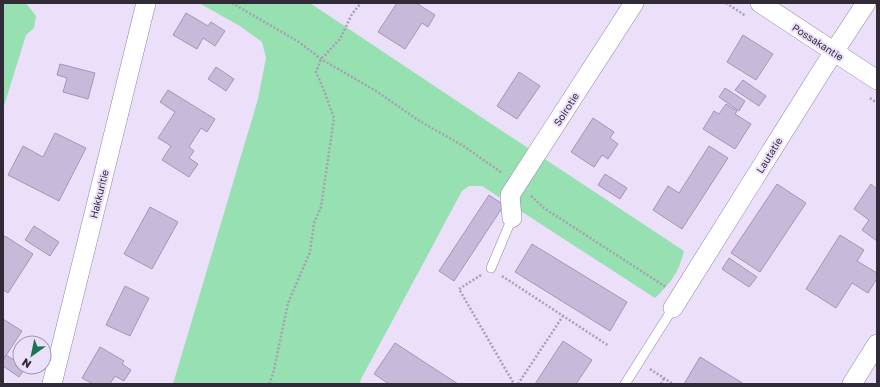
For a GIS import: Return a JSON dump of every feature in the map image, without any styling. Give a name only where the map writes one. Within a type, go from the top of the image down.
[{"type":"street","name":"Hakkuritie","points":[[52,384],[146,3]]},
{"type":"street","name":"Soirotie","points":[[512,218],[510,195],[634,3]]},
{"type":"street","name":"Possakantie","points":[[760,3],[877,80]]},
{"type":"street","name":"Lautatie","points":[[677,301],[866,3]]},
{"type":"street","points":[[852,384],[877,344]]},
{"type":"lane","points":[[491,268],[512,218]]},
{"type":"lane","points":[[625,384],[677,301]]},
{"type":"path","points":[[232,3],[299,42],[321,58],[376,91],[418,120],[465,147],[518,183],[544,208],[645,274],[677,301]]},
{"type":"path","points":[[269,384],[273,374],[288,303],[310,252],[314,223],[321,207],[334,118],[316,72],[321,58],[340,39],[352,14],[361,3]]},
{"type":"path","points":[[514,384],[460,289],[491,268],[610,346]]},
{"type":"path","points":[[518,384],[563,316]]},
{"type":"path","points":[[661,384],[664,378],[673,384]]},
{"type":"green space","points":[[3,3],[26,3],[36,16],[34,28],[26,35],[3,109]]},
{"type":"green space","points":[[199,3],[310,3],[684,251],[677,271],[666,287],[655,298],[482,186],[469,186],[462,191],[360,381],[361,384],[173,384],[258,99],[266,58],[262,42],[240,26]]},
{"type":"building","points":[[397,3],[416,3],[435,15],[428,27],[422,23],[405,49],[378,32]]},
{"type":"building","points":[[186,13],[208,26],[211,22],[225,31],[215,46],[203,38],[197,49],[173,35]]},
{"type":"building","points":[[743,35],[773,54],[756,80],[727,62]]},
{"type":"building","points":[[60,64],[95,73],[88,99],[63,92],[67,78],[57,75]]},
{"type":"building","points":[[216,67],[234,79],[226,91],[208,79]]},
{"type":"building","points":[[519,72],[540,86],[517,119],[497,106]]},
{"type":"building","points":[[743,80],[766,96],[759,106],[735,90]]},
{"type":"building","points":[[725,88],[745,101],[739,111],[719,97]]},
{"type":"building","points":[[168,90],[215,119],[207,132],[201,128],[189,147],[194,151],[189,158],[198,164],[189,177],[162,160],[171,146],[158,138],[175,112],[160,102]]},
{"type":"building","points":[[726,104],[737,111],[735,114],[751,124],[735,149],[703,129],[714,111],[719,114]]},
{"type":"building","points":[[593,118],[614,132],[610,138],[618,144],[608,159],[602,155],[594,167],[571,152]]},
{"type":"building","points":[[55,133],[86,148],[59,201],[8,175],[23,146],[43,157]]},
{"type":"building","points":[[709,146],[728,158],[682,229],[653,210],[668,186],[679,193]]},
{"type":"building","points":[[605,174],[627,188],[620,199],[598,185]]},
{"type":"building","points":[[777,184],[806,203],[760,272],[731,253]]},
{"type":"building","points":[[871,184],[877,189],[877,241],[862,230],[869,220],[854,209]]},
{"type":"building","points":[[489,195],[504,205],[454,281],[439,271]]},
{"type":"building","points":[[150,207],[178,222],[152,269],[124,254]]},
{"type":"building","points":[[34,226],[59,242],[50,256],[25,240]]},
{"type":"building","points":[[840,235],[864,250],[857,261],[877,273],[877,281],[876,280],[868,293],[852,283],[836,308],[806,289]]},
{"type":"building","points":[[5,236],[33,254],[8,293],[3,290],[3,239]]},
{"type":"building","points":[[532,244],[627,302],[610,331],[515,272]]},
{"type":"building","points":[[729,258],[757,277],[749,287],[722,269]]},
{"type":"building","points":[[125,286],[149,298],[130,336],[106,325]]},
{"type":"building","points":[[3,319],[22,331],[19,335],[12,335],[12,346],[3,360]]},
{"type":"building","points":[[563,341],[592,360],[576,384],[535,384]]},
{"type":"building","points":[[395,343],[458,384],[389,384],[374,374]]},
{"type":"building","points":[[100,347],[124,361],[122,364],[131,370],[124,381],[115,376],[110,384],[93,384],[82,378]]},
{"type":"building","points":[[6,355],[12,359],[12,372],[3,366],[3,360]]},
{"type":"building","points":[[700,357],[744,384],[684,384]]}]
